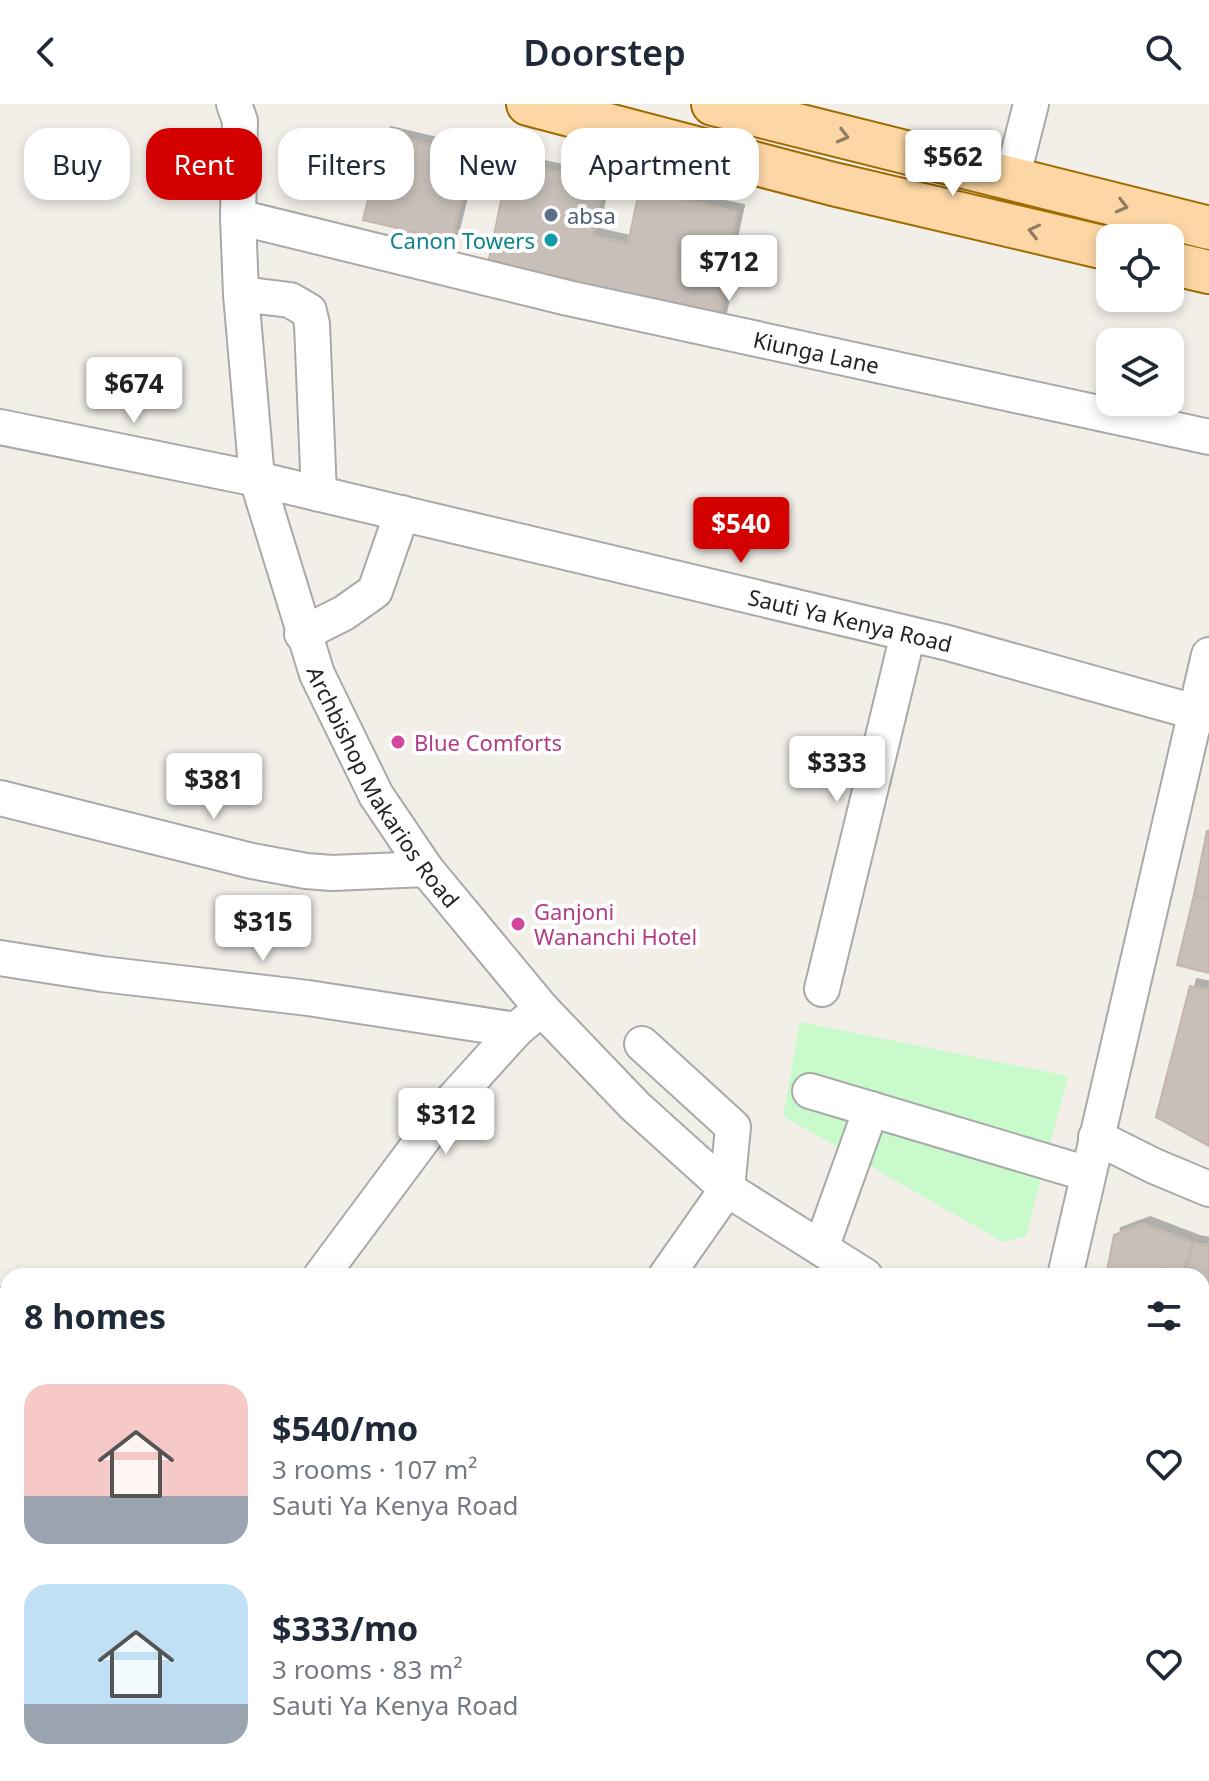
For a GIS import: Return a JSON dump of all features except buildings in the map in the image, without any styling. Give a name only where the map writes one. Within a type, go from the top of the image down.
[{"type":"main road","points":[[528,104],[833,184],[1096,246]]},
{"type":"main road","points":[[713,104],[1209,228]]},
{"type":"main road","points":[[1184,266],[1209,272]]},
{"type":"street","points":[[1012,179],[1031,104]]},
{"type":"street","name":"Archbishop Makarios Road","points":[[241,110],[238,217],[241,294],[257,479],[302,634],[317,674],[376,795],[426,869],[542,1009],[635,1106],[727,1189],[852,1268]]},
{"type":"street","name":"Kiunga Lane","points":[[238,217],[568,298],[1209,437]]},
{"type":"street","points":[[241,294],[290,300],[309,311],[319,494]]},
{"type":"street","name":"Sauti Ya Kenya Road","points":[[0,427],[257,479],[908,634],[1203,715]]},
{"type":"street","points":[[302,634],[344,613],[375,591],[402,513]]},
{"type":"street","points":[[822,989],[908,634]]},
{"type":"street","points":[[1067,1268],[1096,1137],[1203,715],[1209,655]]},
{"type":"street","points":[[0,798],[252,861],[306,871],[358,873],[426,869]]},
{"type":"street","points":[[0,958],[102,974],[308,998],[516,1030]]},
{"type":"street","points":[[327,1268],[449,1104],[516,1030],[542,1009]]},
{"type":"street","points":[[642,1044],[733,1127],[727,1189],[672,1268]]},
{"type":"street","points":[[810,1091],[1088,1174]]},
{"type":"street","points":[[821,1248],[871,1109]]},
{"type":"street","points":[[1096,1137],[1209,1189]]},
{"type":"green space","points":[[800,1022],[1068,1076],[1026,1236],[1003,1242],[783,1116]]},
{"type":"place","name":"absa","points":[[551,215]]},
{"type":"place","name":"Canon Towers","points":[[551,240]]},
{"type":"place","name":"Blue Comforts","points":[[398,742]]},
{"type":"place","name":"Ganjoni Wananchi Hotel","points":[[518,924]]}]
